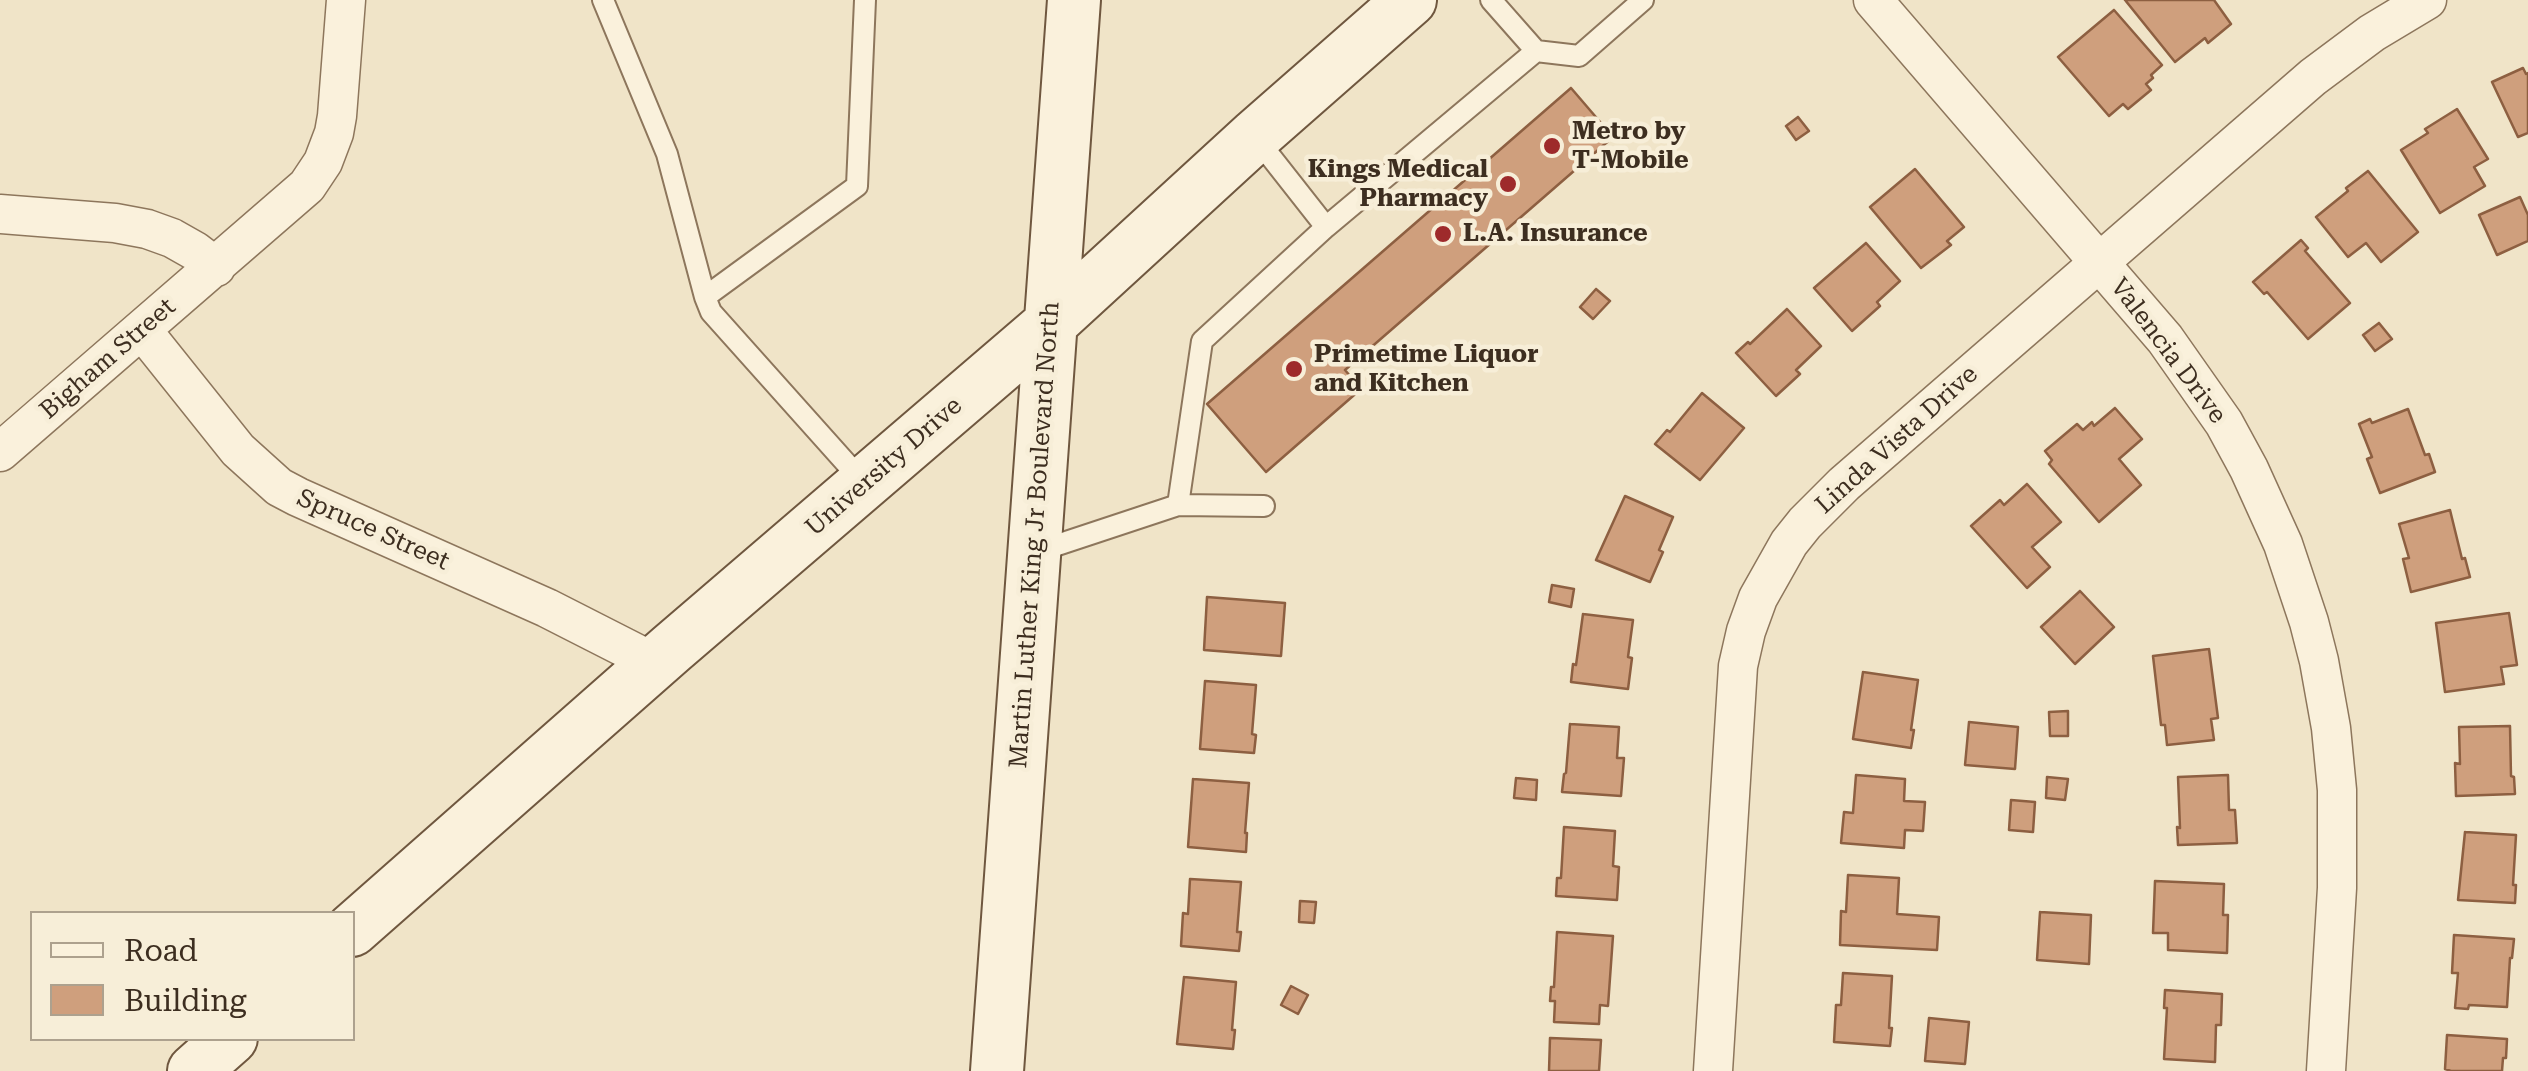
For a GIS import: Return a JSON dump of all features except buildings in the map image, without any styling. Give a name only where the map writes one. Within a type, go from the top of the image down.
[{"type":"main road","name":"Martin Luther King Jr Boulevard North","points":[[996,1071],[1074,0]]},
{"type":"main road","name":"University Drive","points":[[355,927],[1051,323],[1410,0]]},
{"type":"main road","points":[[194,1071],[228,1041]]},
{"type":"street","name":"Bigham Street","points":[[0,452],[306,186],[323,162],[338,116],[346,0]]},
{"type":"street","name":"Valencia Drive","points":[[1873,0],[2165,339],[2224,423],[2267,506],[2309,622],[2329,713],[2338,806],[2338,872],[2326,1071]]},
{"type":"street","name":"Linda Vista Drive","points":[[1712,1071],[1738,666],[1751,615],[1789,543],[1824,503],[2313,77],[2427,0]]},
{"type":"street","points":[[0,214],[146,229],[183,244],[216,266]]},
{"type":"street","name":"Spruce Street","points":[[142,330],[238,450],[279,487],[547,608],[655,663]]},
{"type":"lane","points":[[603,0],[667,154],[711,312],[864,484]]},
{"type":"lane","points":[[705,297],[857,186],[865,0]]},
{"type":"lane","points":[[1491,0],[1536,50],[1578,56],[1643,0]]},
{"type":"lane","points":[[1178,505],[1202,341],[1326,227],[1536,50]]},
{"type":"lane","points":[[1255,136],[1326,227]]},
{"type":"lane","points":[[1034,553],[1178,505],[1264,506]]},
{"type":"place","name":"Metro by T-Mobile","points":[[1552,146]]},
{"type":"place","name":"Kings Medical Pharmacy","points":[[1508,184]]},
{"type":"place","name":"L.A. Insurance","points":[[1443,234]]},
{"type":"place","name":"Primetime Liquor and Kitchen","points":[[1294,369]]}]
